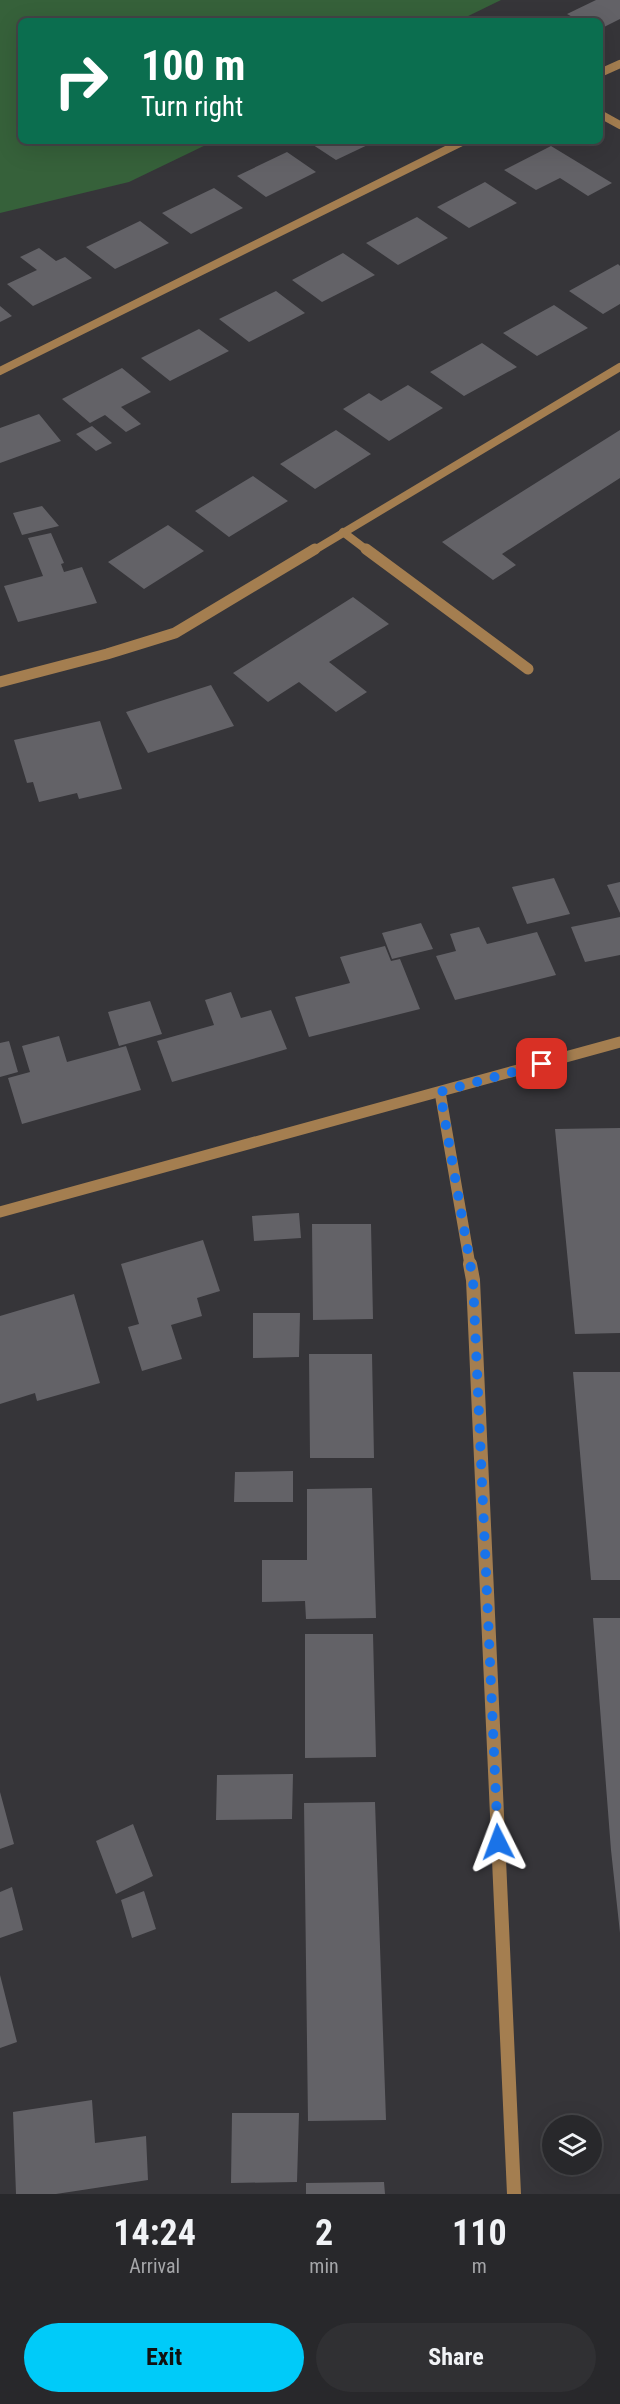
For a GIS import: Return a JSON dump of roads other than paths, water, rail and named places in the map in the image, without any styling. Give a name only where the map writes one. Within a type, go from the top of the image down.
[{"type":"street","points":[[603,72],[620,64]]},
{"type":"street","points":[[603,116],[620,125]]},
{"type":"street","points":[[0,372],[458,144]]},
{"type":"street","points":[[0,682],[107,654],[175,633],[620,367]]},
{"type":"street","points":[[343,532],[528,669]]},
{"type":"street","points":[[0,1212],[620,1042]]},
{"type":"street","points":[[440,1092],[473,1280],[514,2194]]}]
